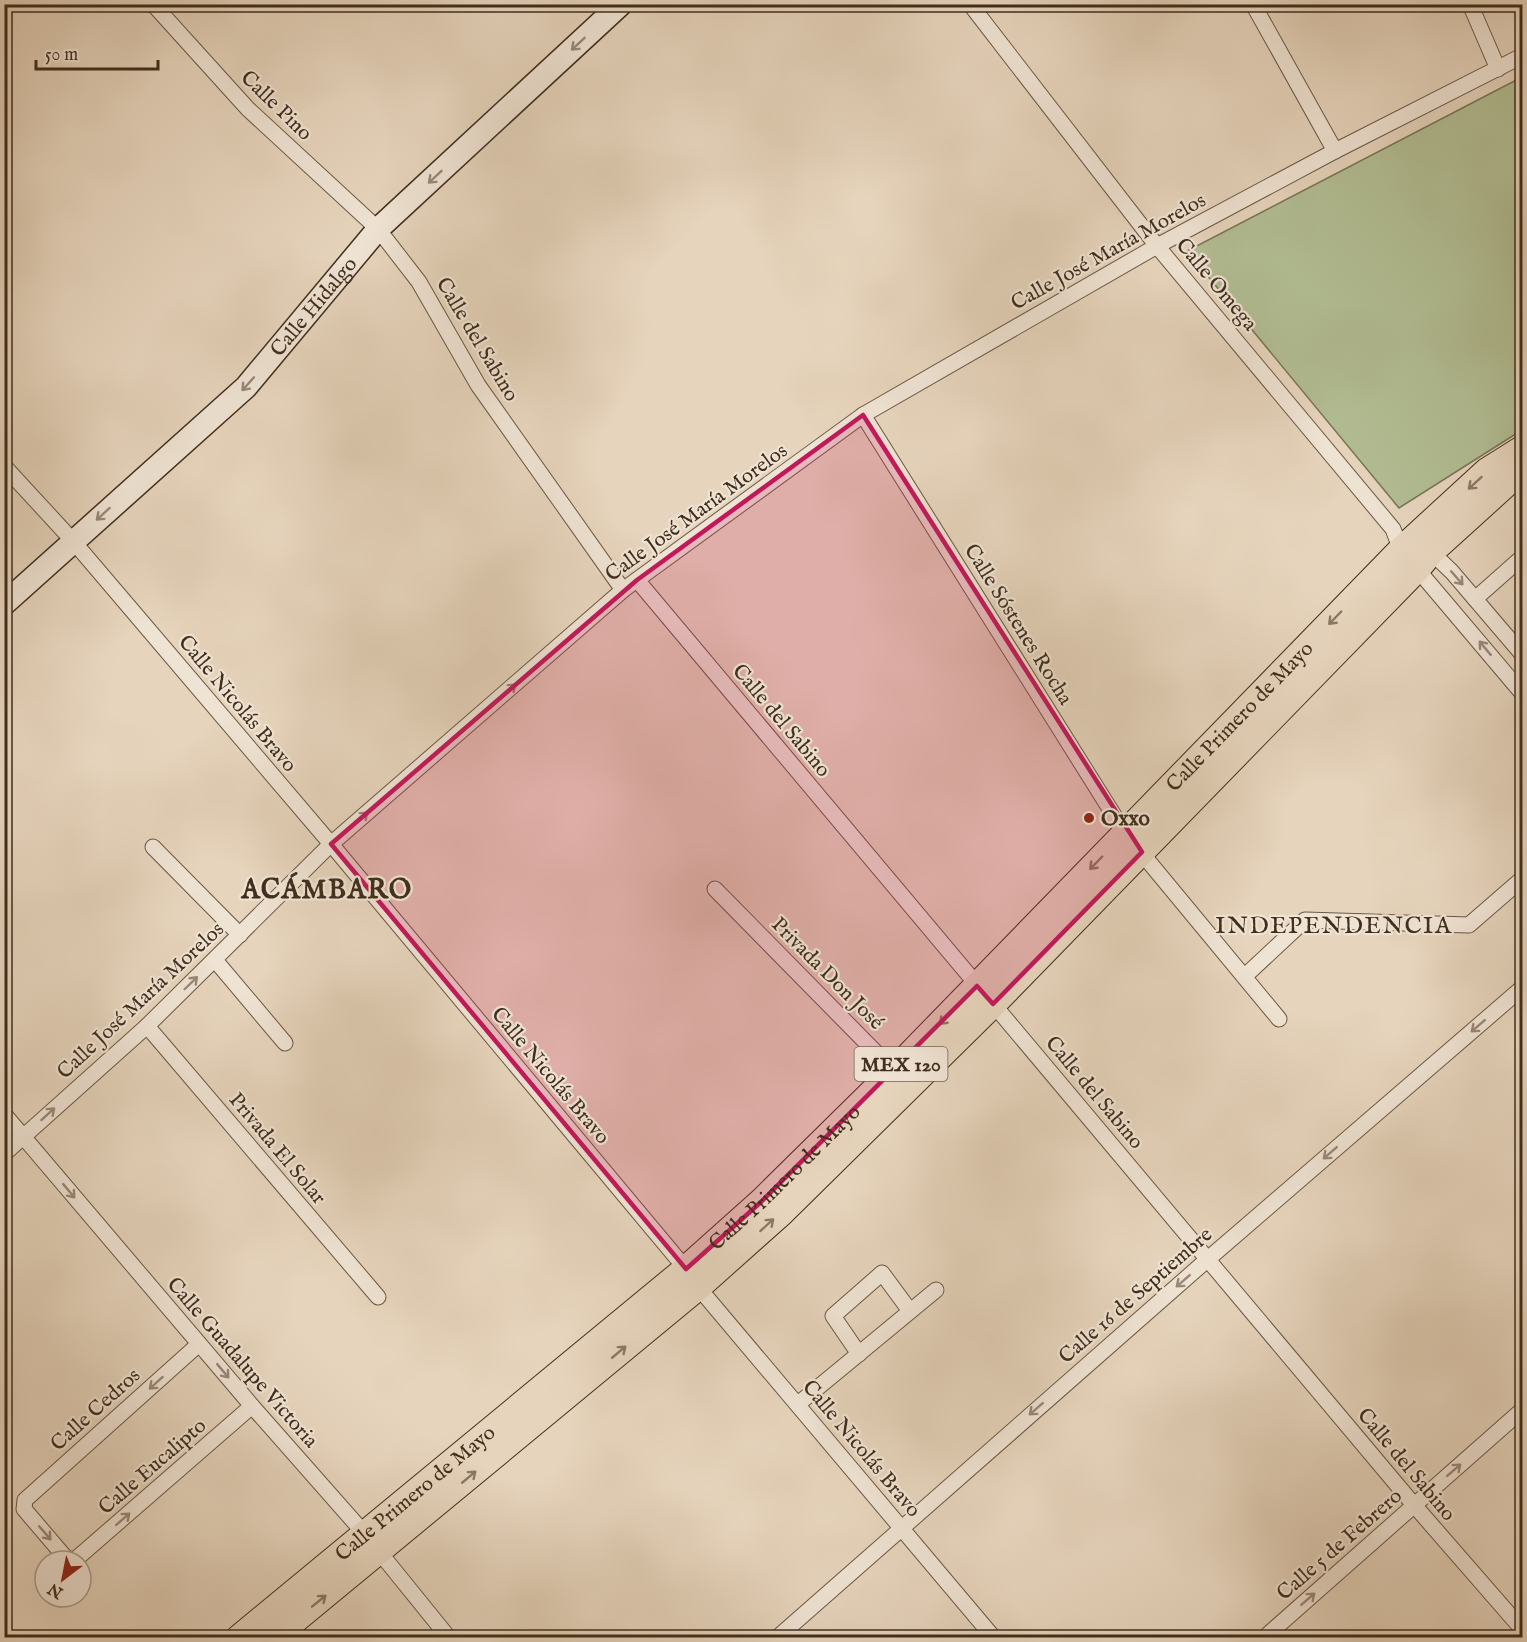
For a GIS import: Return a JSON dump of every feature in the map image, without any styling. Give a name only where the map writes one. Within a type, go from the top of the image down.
[{"type":"main road","name":"Calle Primero de Mayo","points":[[985,995],[1125,833],[1487,471],[1522,449]]},
{"type":"main road","name":"Calle Primero de Mayo","points":[[239,1638],[371,1542],[692,1278],[781,1213],[902,1079],[985,995],[1142,852],[1412,547],[1522,474]]},
{"type":"main road","name":"Calle Primero de Mayo","points":[[273,1638],[371,1542]]},
{"type":"street","name":"Calle Pino","points":[[153,4],[248,109],[378,229]]},
{"type":"street","name":"Calle Hidalgo","points":[[4,604],[246,387],[378,229],[621,4]]},
{"type":"street","name":"Calle Omega","points":[[970,4],[1157,246],[1412,547],[1522,693]]},
{"type":"street","points":[[1253,4],[1335,151]]},
{"type":"street","points":[[1470,4],[1498,69]]},
{"type":"street","name":"Calle José María Morelos","points":[[4,1154],[147,1026],[331,844],[623,590],[863,415],[1157,246],[1335,151],[1522,56]]},
{"type":"street","name":"Calle del Sabino","points":[[378,229],[419,282],[478,385],[623,590]]},
{"type":"street","name":"Calle Sóstenes Rocha","points":[[863,415],[1125,833],[1279,1019]]},
{"type":"street","name":"Calle Nicolás Bravo","points":[[4,466],[73,541],[331,844],[994,1638]]},
{"type":"street","name":"Calle Omega","points":[[1412,547],[1475,599],[1522,654]]},
{"type":"street","points":[[1475,599],[1522,559]]},
{"type":"street","name":"Calle del Sabino","points":[[637,580],[1414,1505],[1522,1629]]},
{"type":"street","points":[[153,847],[240,935]]},
{"type":"street","points":[[1245,976],[1305,920],[1469,926],[1522,879]]},
{"type":"street","name":"Privada Don José","points":[[715,889],[902,1079]]},
{"type":"street","points":[[215,960],[285,1043]]},
{"type":"street","name":"Calle 16 de Septiembre","points":[[777,1638],[1208,1259],[1522,988]]},
{"type":"street","name":"Privada El Solar","points":[[147,1026],[378,1297]]},
{"type":"street","name":"Calle Guadalupe Victoria","points":[[4,1114],[252,1406],[371,1542],[449,1638]]},
{"type":"street","points":[[859,1354],[833,1316],[882,1273],[910,1311]]},
{"type":"street","points":[[798,1404],[936,1290]]},
{"type":"street","name":"Calle Cedros","points":[[58,1549],[24,1509],[24,1503],[28,1497],[200,1344]]},
{"type":"street","name":"Calle Eucalipto","points":[[88,1549],[252,1406]]},
{"type":"street","name":"Calle 5 de Febrero","points":[[1264,1638],[1522,1410]]},
{"type":"highlighted area","points":[[863,415],[1142,852],[993,1004],[977,986],[761,1202],[686,1269],[331,844],[637,580]]},
{"type":"green space","points":[[1522,77],[1522,430],[1399,508],[1187,251]]},
{"type":"place","name":"Oxxo","points":[[1089,818]]},
{"type":"district","name":"ACÁMBARO","points":[[327,889]]},
{"type":"district","name":"INDEPENDENCIA","points":[[1334,925]]}]
